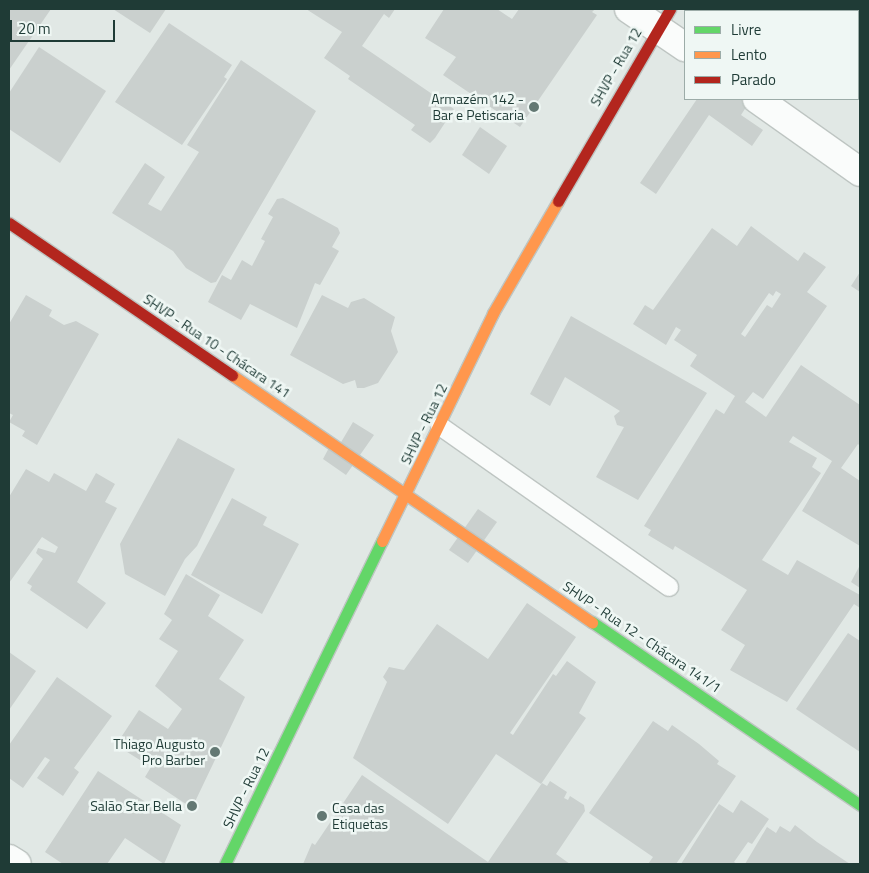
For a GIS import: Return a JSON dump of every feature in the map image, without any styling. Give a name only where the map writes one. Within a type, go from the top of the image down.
[{"type":"street","points":[[629,9],[663,18],[684,46]]},
{"type":"street","name":"SHVP - Rua 12","points":[[225,864],[440,426],[493,313],[663,18]]},
{"type":"street","points":[[758,100],[860,172]]},
{"type":"street","name":"SHVP - Rua 10 - Chácara 141","points":[[9,224],[406,495]]},
{"type":"street","name":"SHVP - Rua 12 - Chácara 141/1","points":[[406,495],[860,806]]},
{"type":"street","points":[[9,858],[17,864]]},
{"type":"lane","points":[[440,426],[669,587]]},
{"type":"building","points":[[9,9],[51,9],[9,70]]},
{"type":"building","points":[[113,9],[166,9],[150,33]]},
{"type":"building","points":[[306,9],[395,9],[389,18],[384,14],[362,46],[454,109],[430,143],[411,130],[415,125],[348,79],[350,76],[324,58],[342,32]]},
{"type":"building","points":[[444,9],[497,9],[512,19],[519,9],[595,9],[592,12],[597,15],[520,127],[443,75],[456,57],[425,38]]},
{"type":"building","points":[[860,9],[860,42],[859,10],[768,10]]},
{"type":"building","points":[[169,23],[232,65],[224,77],[227,79],[182,145],[115,102]]},
{"type":"building","points":[[39,47],[106,91],[60,163],[9,129],[9,93]]},
{"type":"building","points":[[241,60],[316,111],[216,282],[211,283],[186,268],[173,251],[112,213],[145,163],[165,177],[148,204],[161,211],[199,152],[187,145]]},
{"type":"building","points":[[696,100],[750,101],[741,115],[763,130],[752,146],[709,115],[656,194],[640,183]]},
{"type":"building","points":[[480,127],[507,146],[489,174],[462,155]]},
{"type":"building","points":[[283,198],[338,228],[340,233],[332,247],[339,251],[320,285],[315,283],[297,328],[250,304],[241,320],[208,302],[222,275],[231,280],[242,260],[252,266],[265,241],[261,239],[273,217],[268,214],[277,199]]},
{"type":"building","points":[[751,226],[798,261],[804,252],[826,267],[807,292],[827,306],[763,399],[753,392],[745,402],[766,417],[801,365],[860,405],[860,446],[858,444],[841,468],[860,481],[860,546],[802,511],[832,461],[793,436],[789,442],[817,458],[812,467],[821,473],[762,560],[788,575],[797,560],[860,595],[860,608],[854,604],[787,702],[730,670],[745,645],[721,630],[747,590],[675,546],[673,550],[648,535],[651,530],[644,526],[716,409],[724,414],[735,396],[690,366],[697,355],[674,340],[681,330],[676,327],[666,345],[633,324],[645,305],[653,310],[712,228],[737,246]],"holes":[[[776,291],[781,294],[772,308],[767,305],[745,337],[741,334],[769,293],[773,296]]]},
{"type":"building","points":[[860,272],[860,292],[851,286]]},
{"type":"building","points":[[26,295],[52,310],[49,316],[64,325],[76,321],[99,334],[37,445],[22,436],[25,431],[9,422],[13,415],[9,413],[9,324]]},
{"type":"building","points":[[322,295],[348,308],[351,302],[364,298],[395,317],[391,331],[398,352],[378,383],[364,388],[357,388],[355,380],[343,384],[290,355]]},
{"type":"building","points":[[571,316],[707,393],[638,500],[596,477],[624,427],[617,425],[614,416],[620,411],[565,377],[550,406],[530,394]]},
{"type":"building","points":[[353,422],[374,435],[346,475],[323,459],[331,444],[337,449]]},
{"type":"building","points":[[178,438],[235,469],[197,546],[185,559],[165,596],[125,574],[120,544]]},
{"type":"building","points":[[26,469],[49,482],[54,473],[86,491],[96,473],[115,484],[105,502],[117,508],[77,582],[106,603],[87,629],[30,590],[32,586],[27,583],[43,559],[36,553],[38,548],[55,553],[58,547],[42,537],[9,583],[9,497]]},
{"type":"building","points":[[232,498],[267,517],[263,525],[299,544],[262,614],[191,575]]},
{"type":"building","points":[[478,509],[497,522],[468,563],[449,550]]},
{"type":"building","points":[[860,565],[860,588],[851,582]]},
{"type":"building","points":[[186,574],[220,595],[208,616],[244,640],[219,679],[245,697],[192,808],[145,777],[151,767],[116,745],[139,710],[168,729],[182,709],[155,686],[178,651],[159,639],[172,620],[164,614]]},
{"type":"building","points":[[527,603],[576,637],[510,733],[513,735],[553,674],[556,676],[567,661],[596,682],[579,713],[586,718],[541,784],[496,754],[448,824],[353,758],[387,682],[383,677],[389,667],[404,670],[437,624],[488,659]]},
{"type":"building","points":[[848,633],[860,641],[860,752],[796,709]]},
{"type":"building","points":[[9,652],[36,671],[9,710]]},
{"type":"building","points":[[57,677],[112,716],[74,768],[79,772],[63,796],[37,778],[50,760],[45,757],[23,788],[9,778],[9,745]]},
{"type":"building","points":[[653,721],[668,731],[672,725],[719,761],[717,764],[736,776],[676,864],[648,864],[653,857],[589,813]]},
{"type":"building","points":[[98,771],[181,825],[164,864],[125,838],[107,864],[63,864],[45,852]]},
{"type":"building","points":[[362,775],[488,862],[542,783],[547,786],[550,781],[567,792],[564,798],[568,800],[570,796],[584,805],[585,811],[556,854],[570,864],[303,864],[312,843],[315,845]]},
{"type":"building","points":[[741,800],[769,819],[752,844],[748,842],[734,862],[737,864],[681,864],[719,804],[733,813]]},
{"type":"building","points":[[795,825],[850,864],[745,864],[767,827],[776,833],[780,826],[790,832]]},
{"type":"traffic: fast","points":[[225,864],[382,541]]},
{"type":"traffic: fast","points":[[592,622],[860,805]]},
{"type":"traffic: slow","points":[[382,541],[493,313],[558,201]]},
{"type":"traffic: slow","points":[[232,375],[592,622]]},
{"type":"traffic: jam","points":[[558,201],[670,9]]},
{"type":"traffic: jam","points":[[9,223],[232,375]]},
{"type":"place","name":"Armazém 142 - Bar e Petiscaria","points":[[534,107]]},
{"type":"place","name":"Thiago Augusto Pro Barber","points":[[215,752]]},
{"type":"place","name":"Salão Star Bella","points":[[192,806]]},
{"type":"place","name":"Casa das Etiquetas","points":[[322,816]]}]
